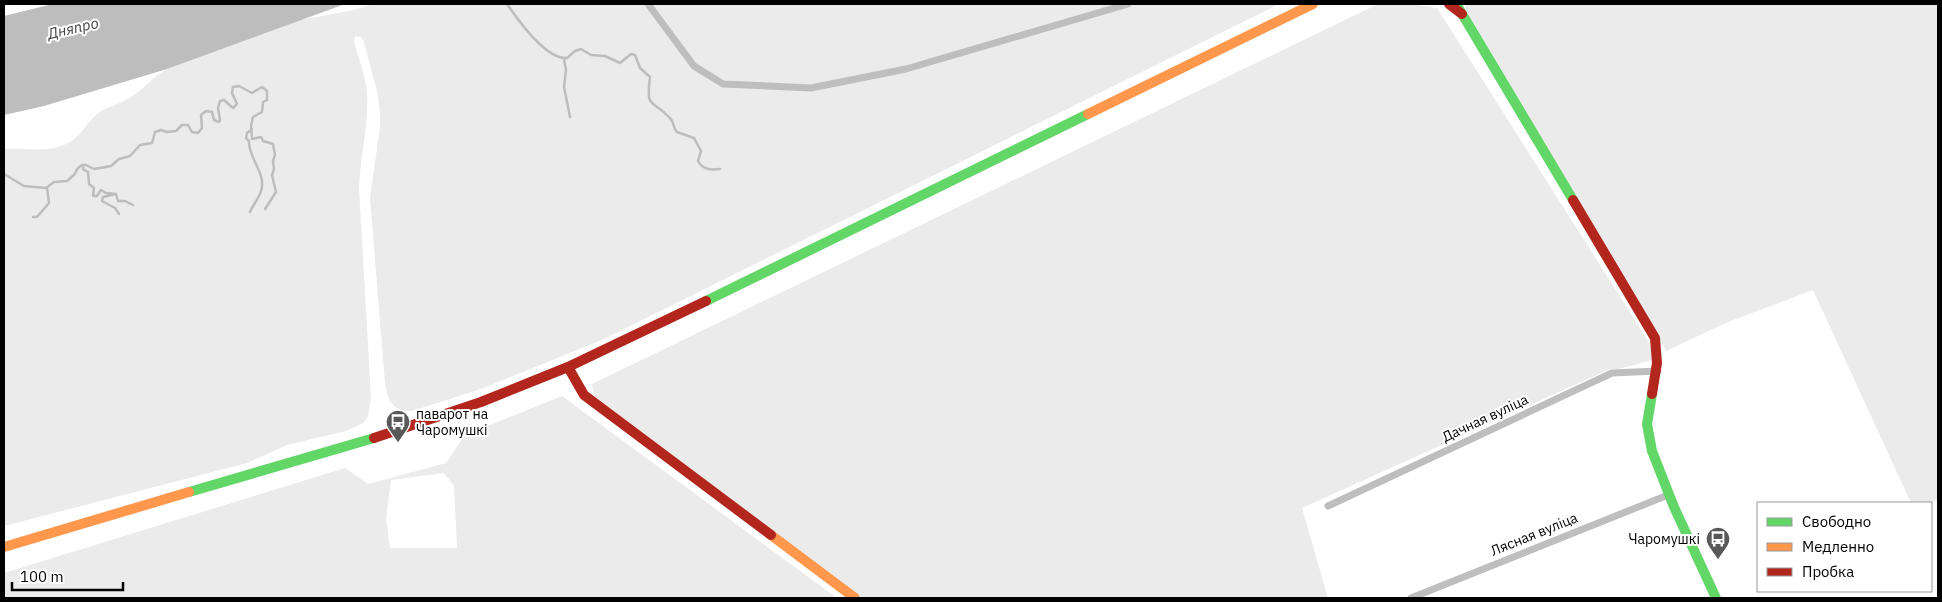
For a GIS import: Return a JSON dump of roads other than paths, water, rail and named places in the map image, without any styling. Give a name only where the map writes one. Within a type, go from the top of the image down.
[{"type":"main road","points":[[4,548],[400,430],[482,402],[568,367],[1313,4]]},
{"type":"main road","points":[[1449,4],[1459,7],[1650,327],[1657,346],[1658,371],[1647,429],[1650,447],[1668,495],[1716,598]]},
{"type":"main road","points":[[568,367],[584,395],[855,598]]},
{"type":"street","points":[[648,4],[694,66],[722,84],[811,88],[906,69],[1128,4]]},
{"type":"street","name":"Дачная вуліца","points":[[1328,506],[1612,373],[1658,371]]},
{"type":"street","name":"Лясная вуліца","points":[[1411,598],[1668,495]]},
{"type":"water","name":"Дняпро","points":[[53,4],[345,4],[167,69],[44,106],[4,115],[4,16]]},
{"type":"waterway","points":[[507,4],[533,38],[550,53],[559,57],[567,58],[575,51],[581,49],[591,55],[605,56],[620,63],[631,54],[635,55],[640,68],[650,77],[649,95],[651,102],[670,118],[677,132],[694,138],[701,151],[698,161],[702,166],[710,169],[720,169]]},
{"type":"waterway","points":[[564,59],[566,70],[564,87],[570,117]]},
{"type":"waterway","points":[[4,174],[24,186],[46,188],[54,182],[67,181],[82,165],[94,169],[111,166],[119,159],[130,156],[140,145],[152,143],[155,132],[161,130],[167,132],[176,131],[182,125],[188,125],[192,132],[198,133],[202,128],[201,115],[206,111],[212,112],[214,120],[219,122],[218,108],[220,101],[224,100],[233,108],[237,104],[232,93],[233,87],[239,86],[252,93],[262,87],[267,91],[267,100],[263,102],[262,112],[253,117],[251,126],[252,139],[261,137],[263,141],[273,144],[275,155],[272,175],[276,192],[265,209]]},
{"type":"waterway","points":[[250,212],[260,194],[262,185],[260,172],[251,154],[249,141],[246,138],[247,133],[252,129]]},
{"type":"waterway","points":[[83,165],[83,169],[88,172],[89,184],[94,188],[93,196],[97,196],[101,190],[106,193],[116,194]]},
{"type":"waterway","points":[[33,217],[37,217],[49,203],[47,188]]},
{"type":"waterway","points":[[116,194],[103,197],[102,201],[115,208],[119,214]]},
{"type":"waterway","points":[[116,194],[118,201],[125,201],[133,205]]},
{"type":"place","name":"паварот на Чаромушкі","points":[[398,443]]},
{"type":"place","name":"Чаромушкі","points":[[1718,560]]}]
